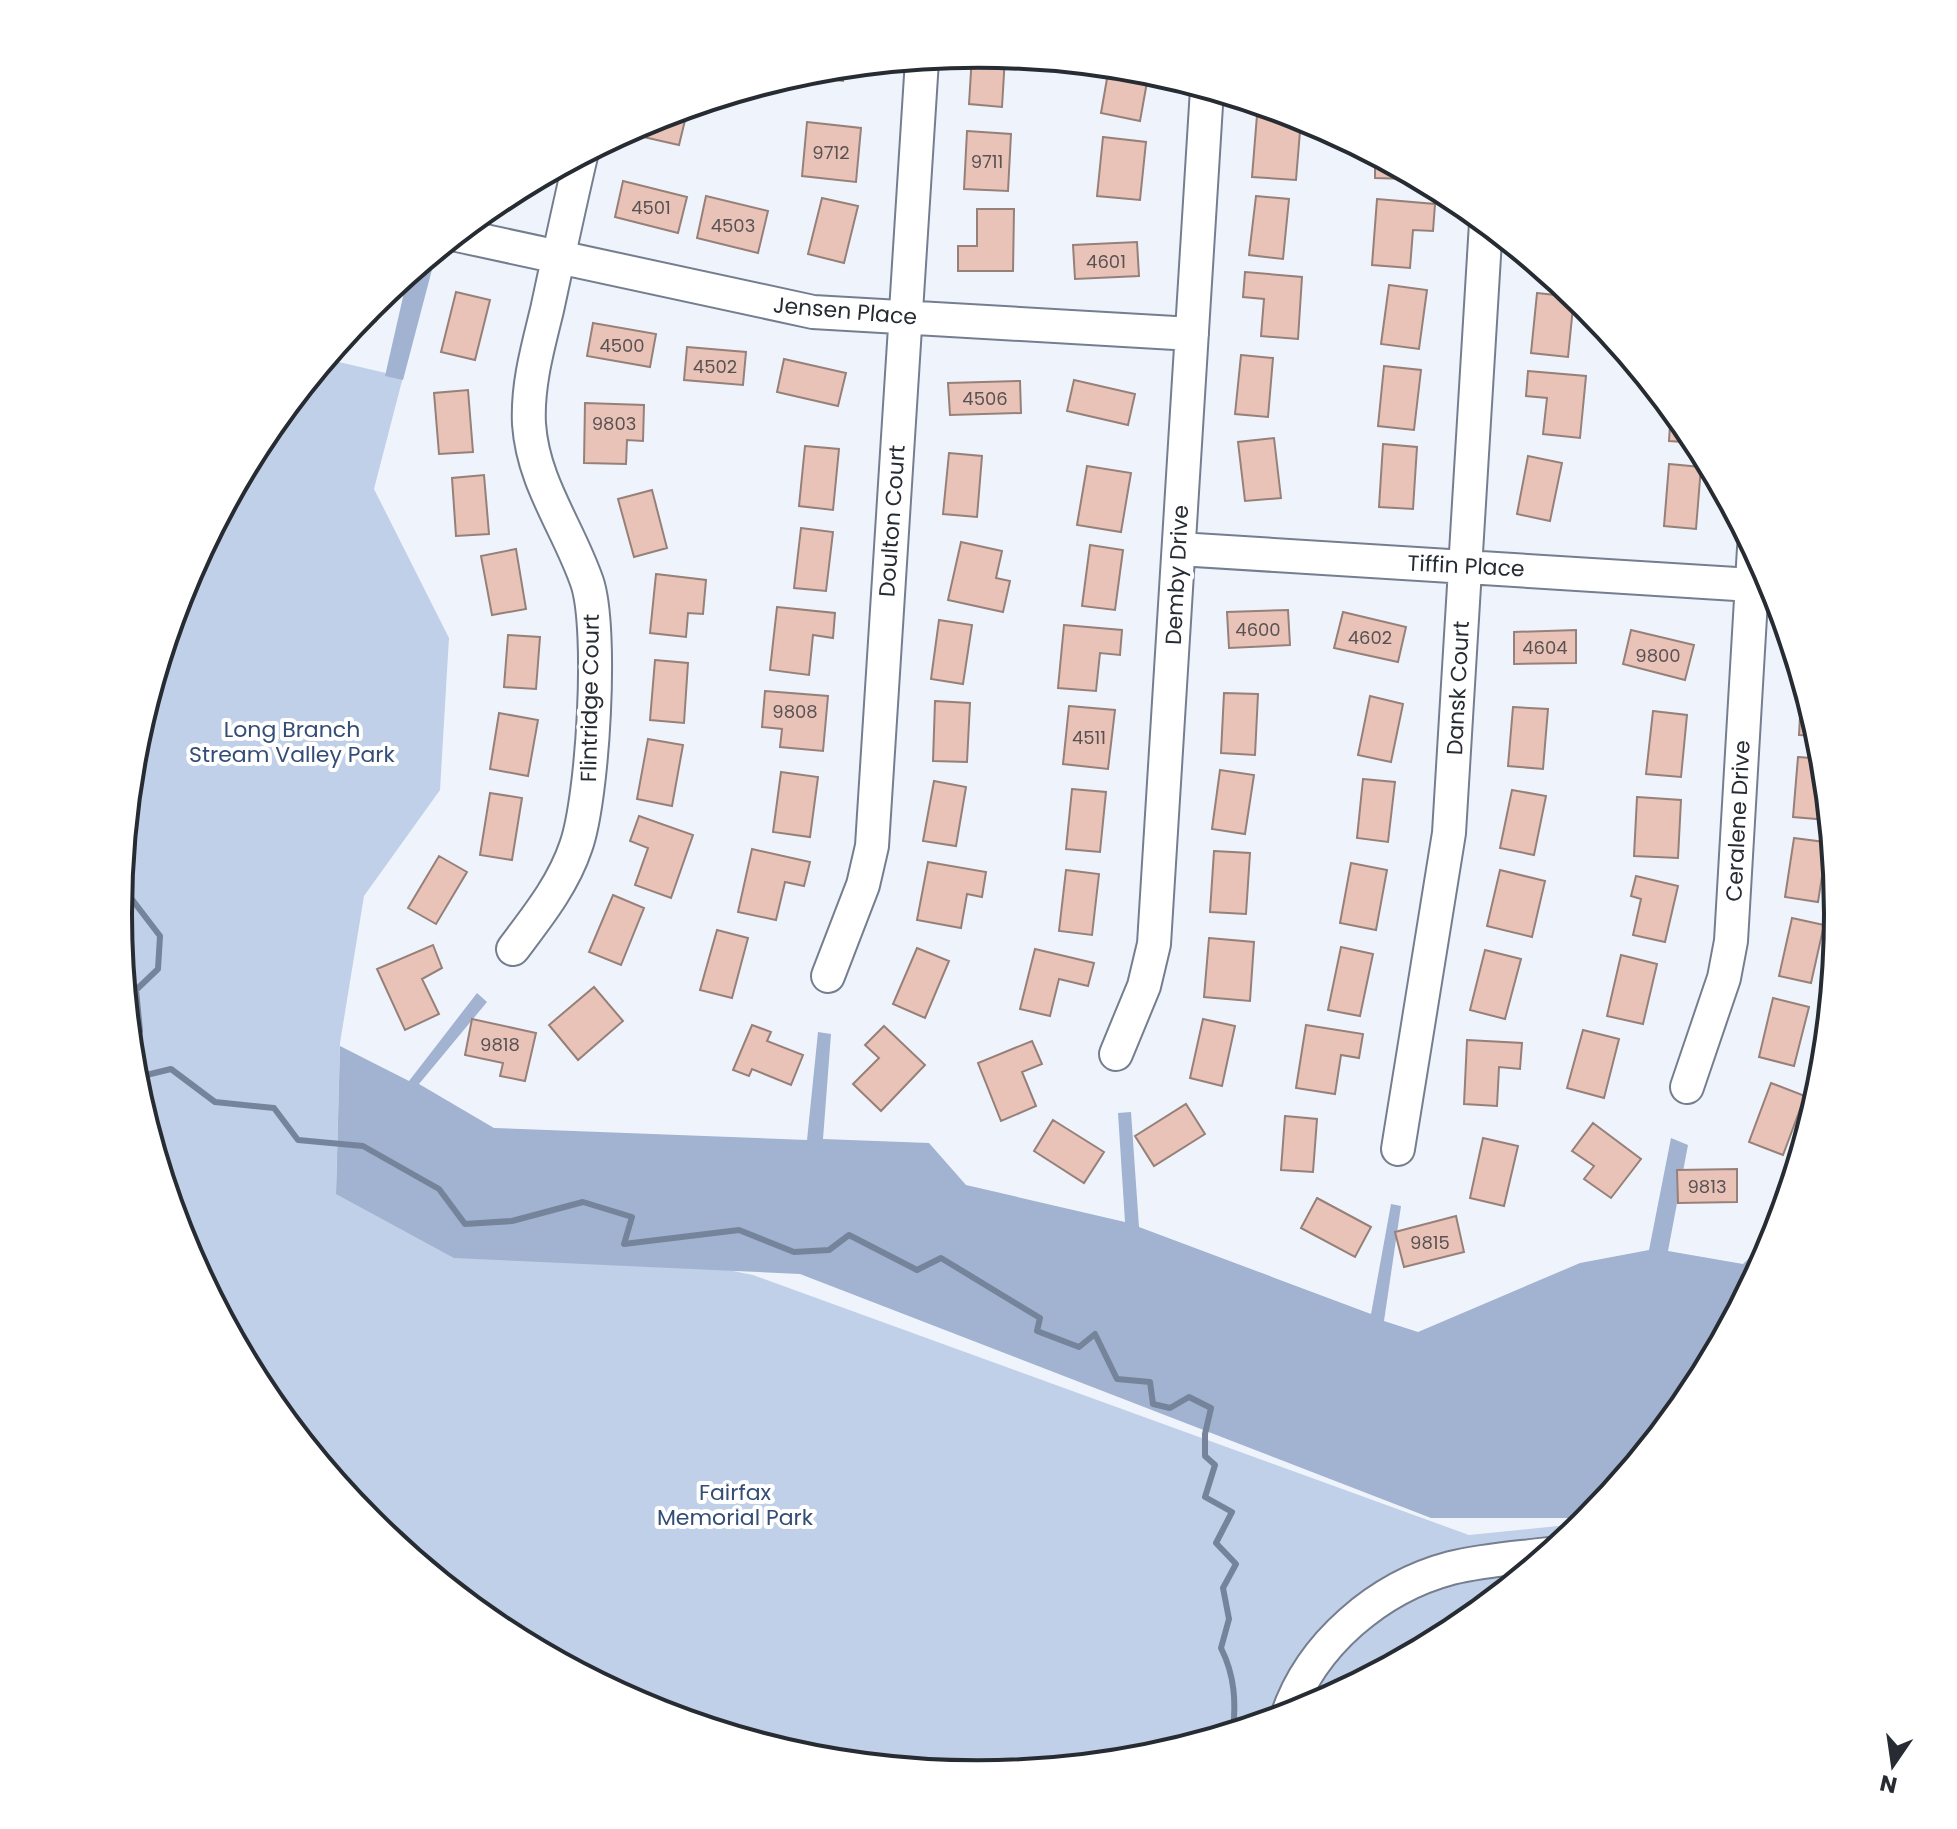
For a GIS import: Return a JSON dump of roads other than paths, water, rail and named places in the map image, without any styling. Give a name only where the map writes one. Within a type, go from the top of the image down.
[{"type":"street","name":"Doulton Court","points":[[828,976],[863,885],[872,846],[921,70]]},
{"type":"street","name":"Demby Drive","points":[[1116,1054],[1144,986],[1154,944],[1206,100]]},
{"type":"street","name":"Flintridge Court","points":[[513,949],[542,911],[567,869],[581,830],[587,796],[595,642],[593,610],[575,551],[539,478],[529,424],[532,376],[578,169]]},
{"type":"street","name":"Dansk Court","points":[[1398,1149],[1449,833],[1485,237]]},
{"type":"street","name":"Jensen Place","points":[[470,238],[784,308],[1192,334]]},
{"type":"street","name":"Tiffin Place","points":[[1179,549],[1752,585]]},
{"type":"street","name":"Ceralene Drive","points":[[1687,1087],[1724,978],[1731,941],[1753,573]]},
{"type":"street","points":[[1292,1701],[1325,1650],[1378,1602],[1423,1577],[1450,1568],[1530,1557]]},
{"type":"waterway","points":[[133,900],[160,936],[158,969],[136,990],[140,1031]]},
{"type":"waterway","points":[[147,1075],[171,1069],[215,1102],[274,1108],[298,1140],[363,1146],[439,1189],[465,1224],[512,1221],[583,1202],[632,1217],[624,1244],[739,1230],[794,1252],[829,1250],[849,1235],[917,1270],[941,1258],[1040,1318],[1037,1331],[1079,1347],[1095,1334],[1117,1379],[1150,1382],[1153,1404],[1170,1408],[1189,1397],[1211,1408],[1205,1434],[1205,1456],[1215,1465],[1205,1497],[1232,1512],[1216,1543],[1236,1564],[1223,1588],[1229,1619],[1221,1648],[1233,1689],[1233,1721]]},
{"type":"park label","name":"Long Branch Stream Valley Park","points":[[292,742]]},
{"type":"park label","name":"Fairfax Memorial Park","points":[[735,1504]]}]
